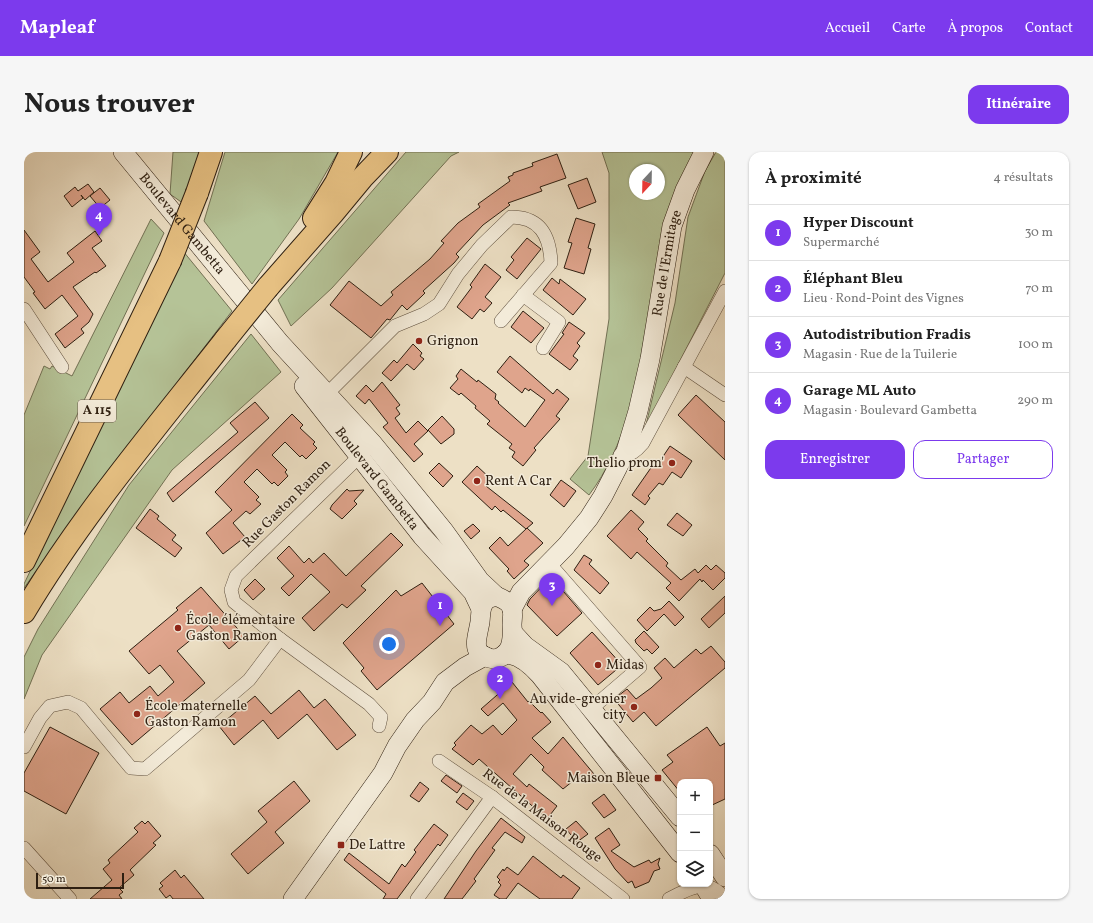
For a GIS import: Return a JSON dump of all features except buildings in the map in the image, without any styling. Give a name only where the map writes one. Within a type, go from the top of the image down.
[{"type":"highway","name":"A 115","points":[[24,561],[170,261],[197,193],[211,152]]},
{"type":"highway","points":[[268,287],[326,199],[351,152]]},
{"type":"highway","points":[[24,612],[42,582],[83,521],[226,339],[268,287],[362,178],[387,152]]},
{"type":"main road","name":"Rue de l'Ermitage","points":[[502,600],[503,595],[517,585],[577,521],[602,483],[633,430],[654,337],[672,226],[685,190],[704,152]]},
{"type":"main road","name":"Boulevard Gambetta","points":[[127,155],[280,342],[322,399],[365,450],[444,531],[480,581],[502,600]]},
{"type":"main road","name":"Boulevard Gambetta","points":[[365,450],[422,536],[474,592],[481,609]]},
{"type":"main road","name":"Rue de l'Ermitage","points":[[502,600],[521,592],[549,564],[590,518],[604,496],[619,455]]},
{"type":"main road","points":[[513,633],[511,644],[505,654],[494,660],[485,656],[478,650],[476,638],[481,609],[487,599],[502,600],[513,633],[525,646],[561,672],[678,815]]},
{"type":"main road","points":[[293,899],[383,773],[412,740],[422,725],[432,702],[459,660],[476,638]]},
{"type":"main road","points":[[505,654],[520,658],[537,672],[678,851]]},
{"type":"main road","points":[[445,682],[465,667],[485,656]]},
{"type":"main road","points":[[647,810],[671,828],[677,835]]},
{"type":"main road","points":[[713,849],[725,855]]},
{"type":"main road","points":[[713,871],[716,888]]},
{"type":"street","points":[[322,399],[395,326],[424,314],[439,304],[458,274],[482,245],[511,217],[525,217],[538,226],[550,244],[552,263],[501,320]]},
{"type":"street","points":[[619,455],[638,449],[643,443],[725,291]]},
{"type":"street","points":[[523,295],[559,322],[543,348]]},
{"type":"street","points":[[24,309],[62,367]]},
{"type":"street","points":[[684,367],[725,395]]},
{"type":"street","name":"Rue Gaston Ramon","points":[[280,639],[234,602],[231,590],[236,576],[365,450]]},
{"type":"street","points":[[549,564],[640,667],[591,709]]},
{"type":"street","points":[[24,746],[40,718],[50,706],[68,702],[82,708],[131,768],[145,769],[249,680],[280,639],[369,704],[381,717],[379,726]]},
{"type":"street","name":"Rue de la Maison Rouge","points":[[439,761],[492,797],[623,899]]},
{"type":"street","points":[[417,899],[492,797]]},
{"type":"street","points":[[28,852],[70,899]]},
{"type":"street","points":[[669,899],[688,888],[716,888]]},
{"type":"green space","points":[[173,152],[199,152],[184,204],[170,194]]},
{"type":"green space","points":[[225,152],[338,152],[299,219],[252,284],[204,221]]},
{"type":"green space","points":[[406,152],[459,152],[451,156],[332,288],[291,326],[278,300]]},
{"type":"green space","points":[[602,152],[696,152],[636,390],[621,435],[612,456],[602,476],[589,495],[570,479],[588,456],[609,319],[609,173]]},
{"type":"green space","points":[[716,152],[725,152],[725,273],[645,429],[675,303],[688,217],[705,171]]},
{"type":"green space","points":[[151,219],[164,233],[24,526],[24,415],[44,366],[50,369],[52,366],[72,376]]},
{"type":"green space","points":[[183,251],[232,311],[76,515],[24,588],[24,584]]},
{"type":"green space","points":[[251,334],[281,372],[172,470],[42,655],[24,699],[24,657],[38,629],[129,485]]},
{"type":"place","name":"Garage ML Auto","points":[[99,236]]},
{"type":"place","name":"Grignon","points":[[419,341]]},
{"type":"place","name":"Thelio prom'","points":[[672,463]]},
{"type":"place","name":"Rent A Car","points":[[477,481]]},
{"type":"place","name":"Autodistribution Fradis","points":[[552,606]]},
{"type":"place","name":"Hyper Discount","points":[[440,626]]},
{"type":"place","name":"École élémentaire Gaston Ramon","points":[[178,628]]},
{"type":"place","name":"Midas","points":[[598,665]]},
{"type":"place","name":"Éléphant Bleu","points":[[500,699]]},
{"type":"place","name":"Au vide-grenier city","points":[[634,707]]},
{"type":"place","name":"École maternelle Gaston Ramon","points":[[137,714]]},
{"type":"place","name":"Maison Bleue","points":[[658,778]]},
{"type":"place","name":"De Lattre","points":[[341,845]]}]
